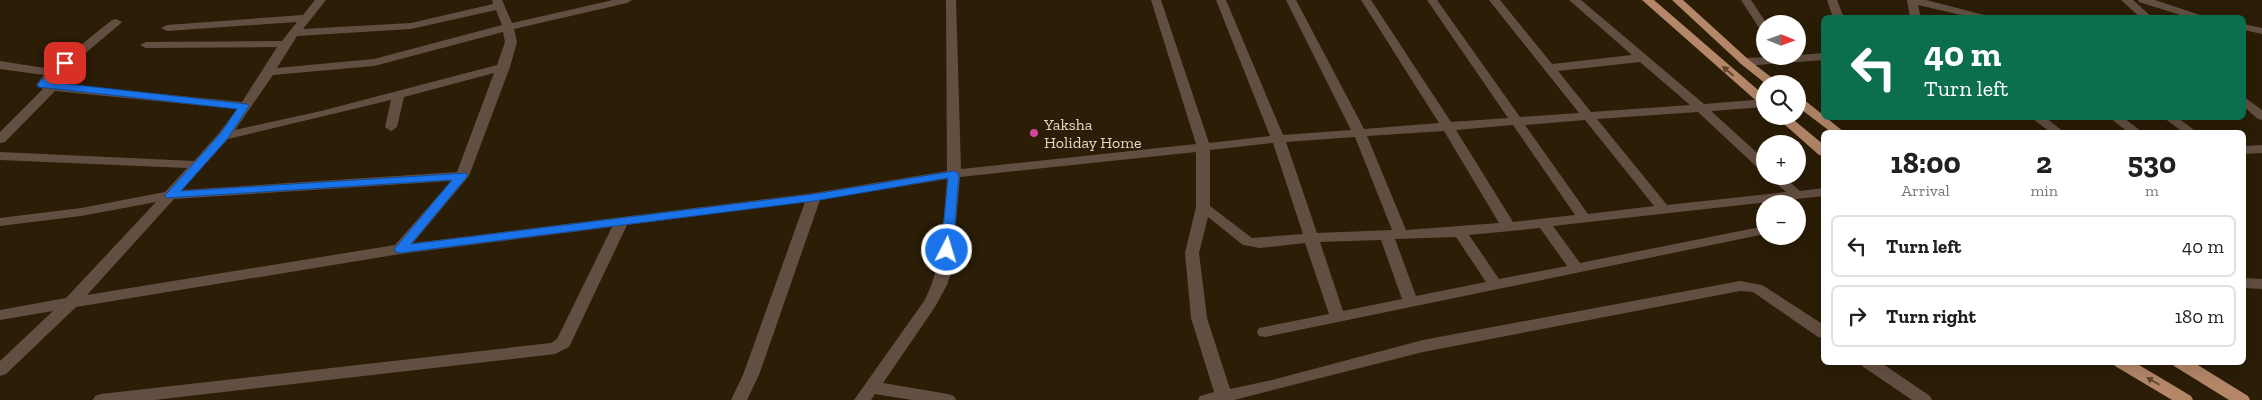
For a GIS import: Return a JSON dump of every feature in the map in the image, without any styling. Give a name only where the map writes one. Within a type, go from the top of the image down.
[{"type":"highway","points":[[1648,0],[1756,95]]},
{"type":"highway","points":[[1677,0],[1745,62],[1762,75]]},
{"type":"highway","points":[[1806,108],[1821,119]]},
{"type":"highway","points":[[1822,120],[1835,130]]},
{"type":"highway","points":[[1792,125],[1821,149]]},
{"type":"highway","points":[[2126,365],[2185,400]]},
{"type":"highway","points":[[2185,365],[2242,400]]},
{"type":"street","points":[[0,370],[71,303],[224,136],[269,72],[286,44],[322,0]]},
{"type":"street","points":[[269,72],[374,62],[508,27],[627,0]]},
{"type":"street","points":[[866,394],[930,303],[940,285],[945,269],[954,174],[951,0]]},
{"type":"street","points":[[1156,0],[1203,146],[1203,207],[1192,252],[1199,318],[1224,396]]},
{"type":"street","points":[[1221,0],[1278,138],[1336,316]]},
{"type":"street","points":[[1291,0],[1359,132],[1401,235]]},
{"type":"street","points":[[1366,0],[1508,226]]},
{"type":"street","points":[[1432,0],[1584,218]]},
{"type":"street","points":[[1494,0],[1663,209]]},
{"type":"street","points":[[1574,0],[1698,106],[1756,159]]},
{"type":"street","points":[[1746,0],[1756,16]]},
{"type":"street","points":[[1832,0],[1837,15]]},
{"type":"street","points":[[1915,15],[1912,0],[1978,15]]},
{"type":"street","points":[[2126,0],[2144,15]]},
{"type":"street","points":[[2143,0],[2194,15]]},
{"type":"street","points":[[294,33],[411,26],[498,3],[508,27],[511,42],[504,66],[462,176],[400,249]]},
{"type":"street","points":[[167,28],[306,18]]},
{"type":"street","points":[[116,22],[53,73],[42,85],[244,106]]},
{"type":"street","points":[[2246,27],[2262,31]]},
{"type":"street","points":[[146,45],[286,44]]},
{"type":"street","points":[[1806,57],[1821,56]]},
{"type":"street","points":[[1550,68],[1641,58]]},
{"type":"street","points":[[1745,62],[1756,61]]},
{"type":"street","points":[[0,65],[53,73]]},
{"type":"street","points":[[224,136],[398,95],[504,66]]},
{"type":"street","points":[[0,139],[52,87]]},
{"type":"street","points":[[391,127],[398,95]]},
{"type":"street","points":[[0,315],[400,249],[814,197],[954,174],[1278,138],[1448,128],[1698,106],[1756,103]]},
{"type":"street","points":[[2246,103],[2262,116]]},
{"type":"street","points":[[2041,120],[2055,130]]},
{"type":"street","points":[[2119,120],[2133,130]]},
{"type":"street","points":[[2173,120],[2188,130]]},
{"type":"street","points":[[2246,150],[2262,148]]},
{"type":"street","points":[[0,156],[198,165]]},
{"type":"street","points":[[0,222],[81,212],[171,196],[462,176]]},
{"type":"street","points":[[1786,185],[1797,195],[1821,192]]},
{"type":"street","points":[[739,400],[751,375],[814,197]]},
{"type":"street","points":[[1203,207],[1248,242],[1260,243],[1310,238],[1460,232],[1756,199]]},
{"type":"street","points":[[101,400],[555,348],[563,343],[621,222]]},
{"type":"street","points":[[1544,223],[1576,268]]},
{"type":"street","points":[[1460,232],[1495,284]]},
{"type":"street","points":[[1265,332],[1756,232]]},
{"type":"street","points":[[1386,235],[1410,301]]},
{"type":"street","points":[[2246,283],[2262,284]]},
{"type":"street","points":[[1206,400],[1224,396],[1273,393],[1423,346],[1746,285],[1757,288],[1821,331]]},
{"type":"street","points":[[1872,365],[1924,400]]},
{"type":"street","points":[[866,394],[948,400]]},
{"type":"place","name":"Yaksha Holiday Home","points":[[1034,133]]},
{"type":"route","points":[[65,63],[42,85],[126,93],[198,103],[244,106],[224,136],[171,196],[462,176],[400,249],[524,235],[814,197],[954,174],[947,250]]}]
